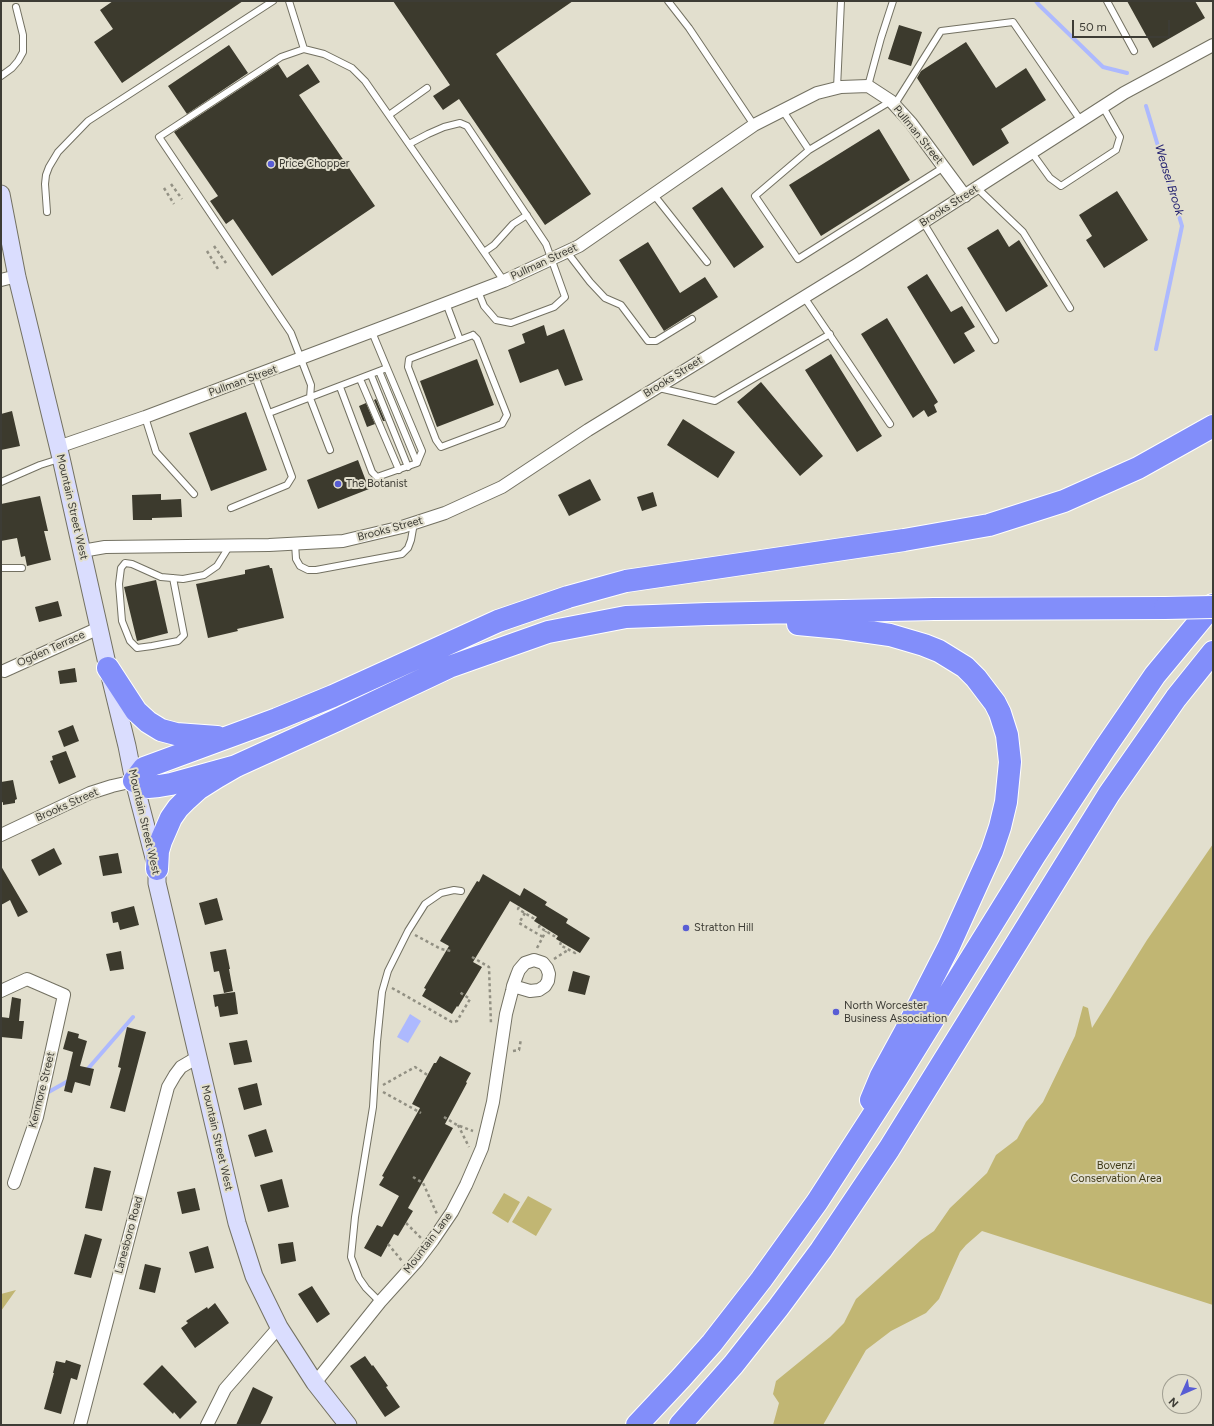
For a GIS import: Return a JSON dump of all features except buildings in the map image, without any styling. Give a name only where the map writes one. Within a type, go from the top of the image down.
[{"type":"highway","points":[[236,766],[158,786],[148,787],[134,781],[144,768],[277,719],[333,696],[498,621],[568,597],[626,581],[904,540],[989,525],[1071,498],[1138,468],[1213,426]]},
{"type":"highway","points":[[157,868],[158,851],[161,841],[171,818],[178,808],[198,789],[236,766],[449,667],[548,632],[626,617],[729,613],[1165,608],[1213,606]]},
{"type":"highway","points":[[637,1425],[681,1378],[731,1318],[796,1233],[852,1150],[1035,855],[1105,748],[1155,674],[1213,606]]},
{"type":"highway","points":[[729,613],[789,623],[842,628],[890,635],[939,651],[965,667],[976,678],[995,703],[1007,734],[1010,762],[1006,802],[992,851],[949,946],[881,1076],[852,1150]]},
{"type":"highway","points":[[680,1425],[734,1365],[821,1250],[889,1149],[1109,794],[1176,698],[1213,652]]},
{"type":"highway","points":[[108,668],[136,711],[148,722],[161,730],[176,734],[224,738]]},
{"type":"main road","name":"Mountain Street West","points":[[1,194],[9,278],[59,453],[108,668],[128,746],[134,781],[157,868],[157,883],[242,1240],[254,1276],[279,1327],[315,1383],[348,1425]]},
{"type":"street","name":"Brooks Street","points":[[82,551],[105,547],[343,541],[414,523],[445,512],[502,487],[588,430],[924,222],[1124,93],[1213,45]]},
{"type":"street","name":"Pullman Street","points":[[59,453],[145,417],[302,359],[504,281],[567,252],[579,246],[754,125],[817,93],[836,88],[868,86],[893,103],[911,123],[965,196]]},
{"type":"street","name":"Ogden Terrace","points":[[4,671],[99,628]]},
{"type":"street","name":"Brooks Street","points":[[1,835],[90,793],[134,781]]},
{"type":"street","name":"Mountain Lane","points":[[315,1383],[380,1302],[429,1246],[452,1212],[480,1153],[493,1102],[506,1014],[513,986],[520,967],[528,961],[539,962]]},
{"type":"street","points":[[513,986],[533,991],[542,988],[547,984],[549,978],[548,971],[539,962]]},
{"type":"street","name":"Kenmore Street","points":[[1,991],[27,979],[64,995],[37,1117],[14,1182]]},
{"type":"street","name":"Lanesboro Road","points":[[80,1425],[168,1087],[181,1068],[198,1057]]},
{"type":"street","points":[[207,1425],[226,1389],[279,1327]]},
{"type":"lane","points":[[48,212],[45,184],[46,174],[49,167],[58,152],[88,121],[273,1]]},
{"type":"lane","points":[[289,1],[304,50]]},
{"type":"lane","points":[[668,1],[689,28],[754,125]]},
{"type":"lane","points":[[836,88],[841,1]]},
{"type":"lane","points":[[868,86],[893,1]]},
{"type":"lane","points":[[1107,1],[1134,51]]},
{"type":"lane","points":[[1,76],[12,68],[23,52],[23,35],[16,7]]},
{"type":"lane","points":[[944,167],[798,259],[755,196],[809,150],[893,103],[941,31],[1013,22],[1081,121]]},
{"type":"lane","points":[[330,450],[310,398],[311,385],[291,333],[160,137],[281,57],[304,50],[324,54],[352,68],[365,81],[504,281]]},
{"type":"lane","points":[[389,115],[428,88]]},
{"type":"lane","points":[[1032,153],[1050,178],[1061,186],[1074,178],[1116,150],[1120,137],[1103,107]]},
{"type":"lane","points":[[783,111],[809,150]]},
{"type":"lane","points":[[409,144],[444,127],[460,123],[467,126],[546,244],[565,297],[554,307],[511,323],[496,320],[484,306],[478,291]]},
{"type":"lane","points":[[978,188],[1023,232],[1070,308]]},
{"type":"lane","points":[[654,195],[707,262]]},
{"type":"lane","points":[[484,252],[494,245],[513,224],[527,215]]},
{"type":"lane","points":[[924,222],[995,340]]},
{"type":"lane","points":[[567,252],[590,282],[605,298],[620,305],[648,341],[656,341],[692,319]]},
{"type":"lane","points":[[804,297],[890,424]]},
{"type":"lane","points":[[446,303],[460,340]]},
{"type":"lane","points":[[340,387],[372,472],[377,477],[417,463],[422,451],[372,332]]},
{"type":"lane","points":[[657,387],[714,401],[830,334]]},
{"type":"lane","points":[[473,336],[477,339],[507,415],[502,424],[441,447],[436,440],[408,367],[409,359],[460,340],[473,336]]},
{"type":"lane","points":[[269,413],[388,368]]},
{"type":"lane","points":[[379,371],[417,463]]},
{"type":"lane","points":[[371,375],[408,466]]},
{"type":"lane","points":[[231,508],[287,485],[292,477],[255,376]]},
{"type":"lane","points":[[360,379],[399,470]]},
{"type":"lane","points":[[145,417],[156,452],[194,494]]},
{"type":"lane","points":[[1,482],[40,465],[59,453]]},
{"type":"lane","points":[[295,543],[296,559],[300,566],[308,570],[324,568],[402,554],[408,548],[412,540],[414,523]]},
{"type":"lane","points":[[173,578],[184,635],[178,641],[138,648],[130,641],[122,621],[119,584],[121,568],[125,563],[132,564],[161,577],[173,578],[183,579],[204,575],[217,566],[230,545]]},
{"type":"lane","points":[[1,568],[22,568]]},
{"type":"lane","points":[[380,1302],[366,1288],[359,1278],[351,1256],[355,1217],[376,1089],[377,1042],[384,984],[388,971],[408,931],[425,904],[441,893],[454,890],[461,891]]},
{"type":"path","points":[[171,184],[182,199]]},
{"type":"path","points":[[164,188],[174,204]]},
{"type":"path","points":[[214,246],[226,263]]},
{"type":"path","points":[[207,252],[218,268]]},
{"type":"path","points":[[519,907],[518,909],[533,918],[534,916]]},
{"type":"path","points":[[525,913],[519,923],[543,937]]},
{"type":"path","points":[[540,925],[539,927],[554,936],[555,934]]},
{"type":"path","points":[[408,931],[442,949],[451,951]]},
{"type":"path","points":[[546,931],[536,951],[539,962],[568,950]]},
{"type":"path","points":[[561,942],[560,945],[575,954],[577,951]]},
{"type":"path","points":[[472,957],[489,967],[491,1026]]},
{"type":"path","points":[[384,984],[452,1022],[457,1021],[470,999],[458,991]]},
{"type":"path","points":[[510,1051],[519,1050],[521,1039]]},
{"type":"path","points":[[376,1089],[415,1067],[430,1076]]},
{"type":"path","points":[[376,1089],[422,1113]]},
{"type":"path","points":[[444,1117],[457,1125],[471,1130]]},
{"type":"path","points":[[457,1125],[469,1147],[480,1153]]},
{"type":"path","points":[[413,1177],[423,1183],[439,1219],[444,1224]]},
{"type":"path","points":[[406,1223],[429,1246]]},
{"type":"path","points":[[388,1244],[409,1269]]},
{"type":"green space","name":"Bovenzi Conservation Area","points":[[1213,844],[1213,1305],[982,1231],[960,1252],[939,1299],[926,1313],[891,1331],[866,1350],[823,1425],[773,1425],[779,1403],[773,1394],[776,1381],[830,1337],[844,1323],[856,1299],[921,1240],[934,1231],[950,1208],[987,1173],[996,1155],[1017,1139],[1026,1122],[1043,1102],[1075,1036],[1083,1006],[1088,1008],[1092,1028],[1147,940]]},
{"type":"green space","points":[[504,1193],[520,1202],[508,1223],[492,1213]]},
{"type":"green space","points":[[528,1196],[552,1209],[536,1236],[512,1222]]},
{"type":"green space","points":[[16,1290],[1,1311],[1,1294]]},
{"type":"water","points":[[410,1014],[421,1021],[408,1043],[397,1037]]},
{"type":"waterway","name":"Weasel Brook","points":[[1036,1],[1103,67],[1127,73]]},
{"type":"waterway","name":"Weasel Brook","points":[[1146,106],[1182,226],[1156,349]]},
{"type":"waterway","points":[[86,1071],[133,1017]]},
{"type":"waterway","points":[[45,1094],[70,1080]]},
{"type":"place","name":"Price Chopper","points":[[271,164]]},
{"type":"place","name":"The Botanist","points":[[338,484]]},
{"type":"place","name":"Stratton Hill","points":[[686,928]]},
{"type":"place","name":"North Worcester Business Association","points":[[836,1012]]}]
